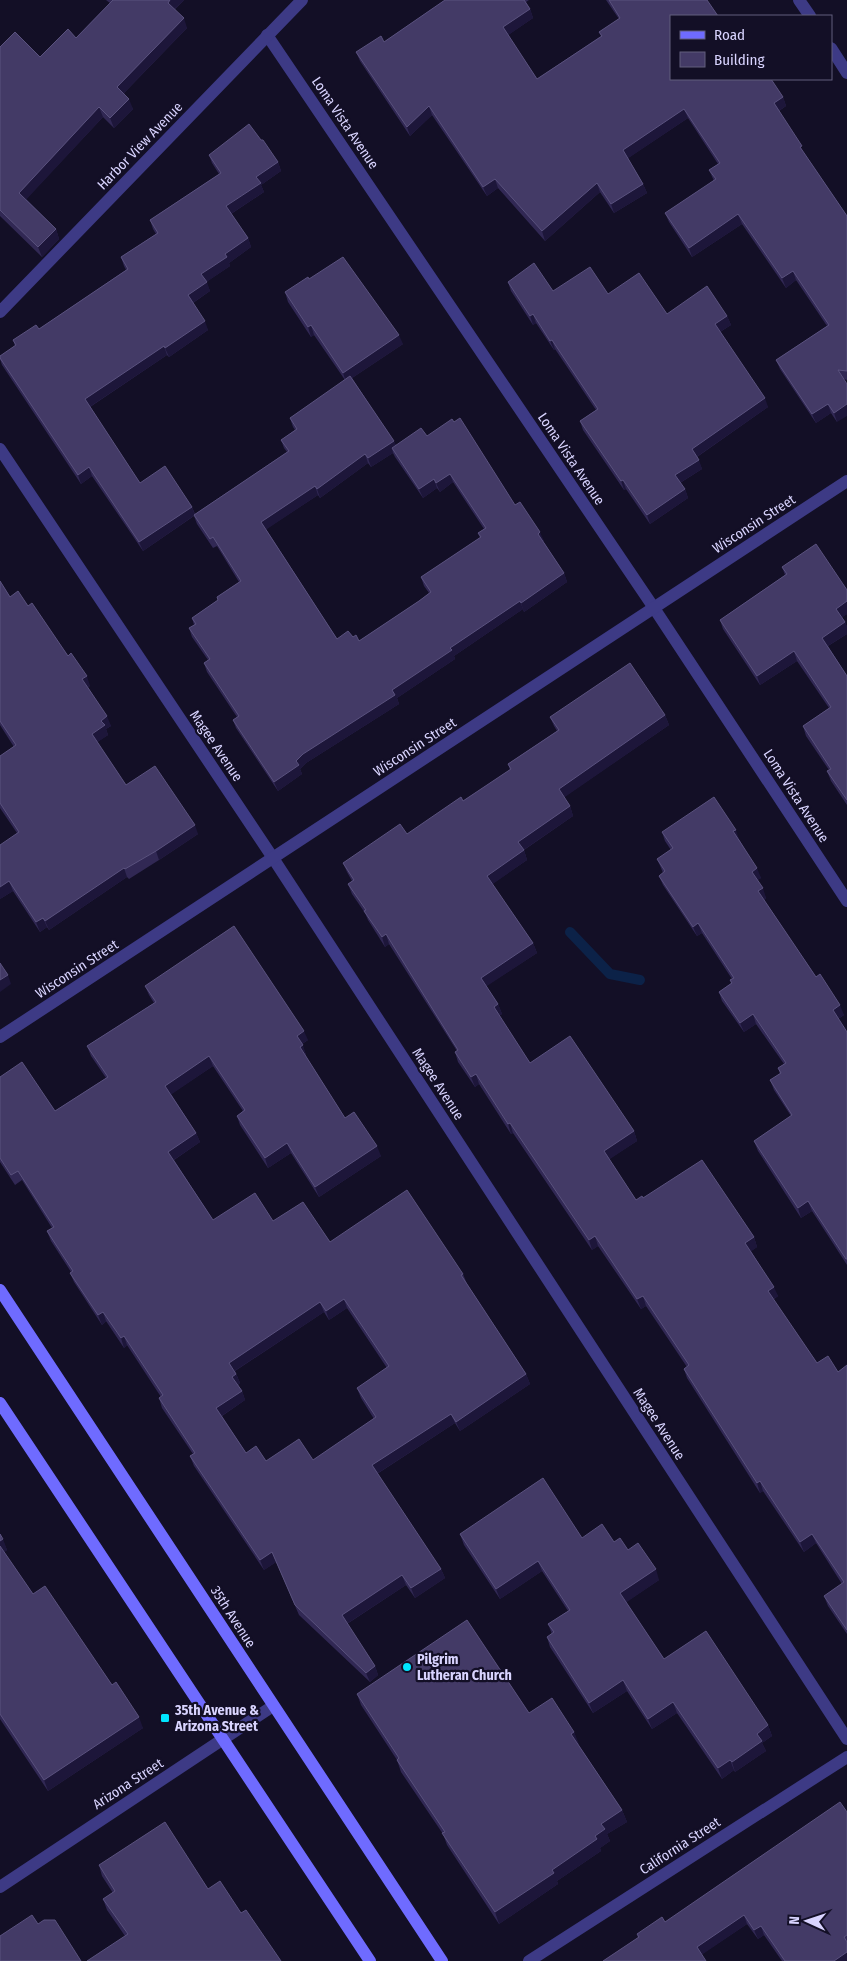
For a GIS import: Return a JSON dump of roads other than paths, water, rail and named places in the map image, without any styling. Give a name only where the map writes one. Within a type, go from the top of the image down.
[{"type":"main road","name":"35th Avenue","points":[[0,1290],[442,1961]]},
{"type":"main road","points":[[0,1403],[370,1961]]},
{"type":"street","name":"Harbor View Avenue","points":[[0,312],[302,0]]},
{"type":"street","points":[[799,0],[809,15]]},
{"type":"street","name":"Loma Vista Avenue","points":[[267,35],[654,608],[847,901]]},
{"type":"street","points":[[832,50],[847,73]]},
{"type":"street","name":"Magee Avenue","points":[[0,449],[273,858],[847,1739]]},
{"type":"street","name":"Wisconsin Street","points":[[0,1037],[847,481]]},
{"type":"street","name":"Arizona Street","points":[[0,1887],[273,1706]]},
{"type":"street","name":"California Street","points":[[529,1961],[847,1757]]},
{"type":"waterway","points":[[570,932],[610,974],[640,980]]},
{"type":"place","name":"Pilgrim Lutheran Church","points":[[407,1667]]},
{"type":"place","name":"35th Avenue & Arizona Street","points":[[165,1718]]}]
